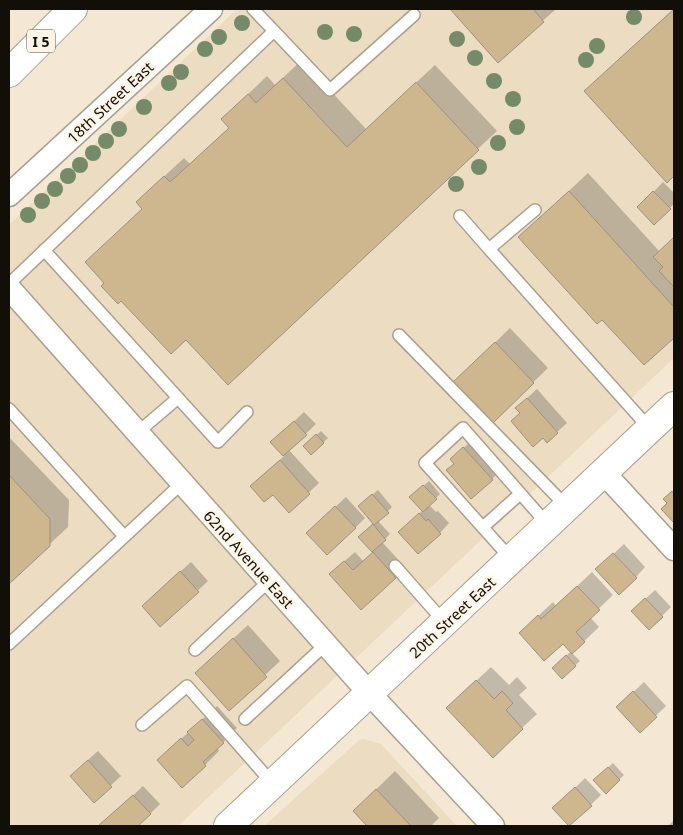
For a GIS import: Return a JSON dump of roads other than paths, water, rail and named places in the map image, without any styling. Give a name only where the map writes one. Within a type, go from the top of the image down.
[{"type":"main road","name":"I 5","points":[[9,74],[73,9]]},
{"type":"main road","name":"20th Street East","points":[[228,826],[674,406]]},
{"type":"street","name":"18th Street East","points":[[9,195],[211,9]]},
{"type":"street","name":"62nd Avenue East","points":[[9,288],[370,694],[493,826]]},
{"type":"street","points":[[604,473],[674,549]]},
{"type":"lane","points":[[253,9],[330,90],[414,15]]},
{"type":"lane","points":[[9,284],[274,31]]},
{"type":"lane","points":[[489,249],[535,210]]},
{"type":"lane","points":[[460,216],[650,428]]},
{"type":"lane","points":[[44,250],[218,442],[247,412]]},
{"type":"lane","points":[[399,335],[558,516]]},
{"type":"lane","points":[[137,433],[178,398]]},
{"type":"lane","points":[[9,409],[124,536]]},
{"type":"lane","points":[[512,560],[425,463],[463,428],[520,494],[558,516]]},
{"type":"lane","points":[[9,644],[182,483]]},
{"type":"lane","points":[[482,527],[520,494]]},
{"type":"lane","points":[[395,566],[445,623]]},
{"type":"lane","points":[[195,650],[269,581]]},
{"type":"lane","points":[[244,719],[326,644]]},
{"type":"lane","points":[[142,726],[186,686],[272,784]]}]
